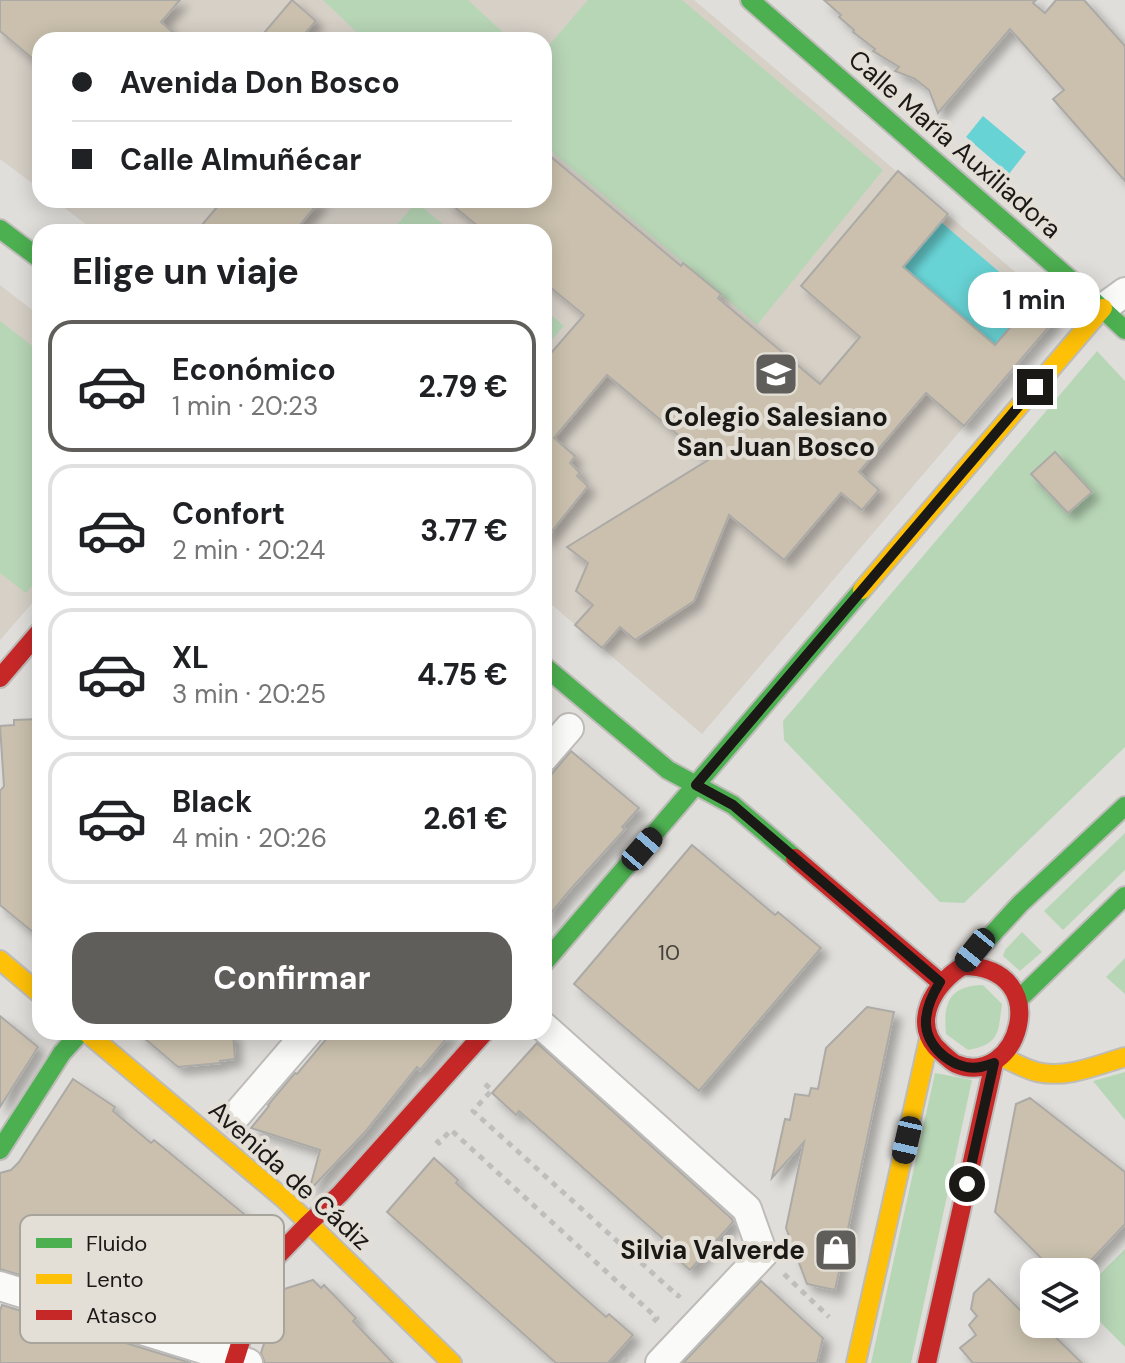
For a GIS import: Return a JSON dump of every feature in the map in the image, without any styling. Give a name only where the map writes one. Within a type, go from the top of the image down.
[{"type":"street","name":"Calle María Auxiliadora","points":[[750,0],[1114,300],[1125,330]]},
{"type":"street","points":[[0,229],[32,253]]},
{"type":"street","points":[[552,954],[1114,300]]},
{"type":"street","points":[[0,678],[32,640]]},
{"type":"street","points":[[552,673],[668,770],[733,805],[940,982]]},
{"type":"street","points":[[552,748],[569,728]]},
{"type":"street","points":[[963,966],[1017,908],[1125,806]]},
{"type":"street","points":[[1019,999],[1125,896]]},
{"type":"street","points":[[0,960],[32,987]]},
{"type":"street","points":[[927,1363],[998,1060],[1011,1044],[1020,1014],[1019,999],[1010,984],[998,973],[984,967],[963,966],[950,972],[940,982],[927,1014],[929,1039],[938,1051],[964,1067],[980,1068],[998,1060],[1047,1074],[1076,1071],[1125,1057]]},
{"type":"street","points":[[552,1034],[747,1209],[763,1254],[660,1363]]},
{"type":"street","points":[[856,1363],[929,1039]]},
{"type":"street","points":[[0,1150],[62,1053],[76,1040]]},
{"type":"street","name":"Avenida de Cádiz","points":[[94,1040],[283,1198],[452,1363]]},
{"type":"street","points":[[234,1118],[302,1040]]},
{"type":"street","points":[[284,1249],[340,1194],[478,1040]]},
{"type":"street","points":[[0,1286],[20,1292]]},
{"type":"street","points":[[179,1343],[239,1362]]},
{"type":"path","points":[[481,1081],[492,1090],[473,1111],[678,1296],[693,1279],[718,1302]]},
{"type":"path","points":[[432,1136],[439,1143],[451,1130],[657,1318],[646,1330]]},
{"type":"path","points":[[763,1254],[839,1326]]},
{"type":"path","points":[[622,1363],[640,1344]]},
{"type":"shaded area","name":"Colegio Salesiano San Juan Bosco","points":[[0,0],[694,0],[1052,303],[1053,322],[702,734],[552,605],[552,224],[86,224],[64,208],[552,208],[552,32],[32,32],[32,183],[0,159]]},
{"type":"shaded area","points":[[0,285],[32,310],[32,603],[0,640]]},
{"type":"green space","points":[[323,0],[468,0],[502,32],[357,32]]},
{"type":"green space","points":[[588,0],[682,0],[883,170],[757,325],[552,152],[552,42]]},
{"type":"green space","points":[[411,208],[423,208],[442,224],[398,224]]},
{"type":"green space","points":[[552,316],[564,326],[552,340]]},
{"type":"green space","points":[[0,321],[32,346],[32,586],[26,593],[0,573]]},
{"type":"green space","points":[[1097,351],[1125,381],[1125,747],[964,903],[940,902],[784,740],[783,721]]},
{"type":"green space","points":[[1125,833],[1125,870],[1063,930],[1044,911]]},
{"type":"green space","points":[[1022,932],[1042,952],[1020,971],[1003,956]]},
{"type":"green space","points":[[1125,958],[1125,994],[1106,977]]},
{"type":"green space","points":[[983,985],[1002,1004],[998,1030],[986,1044],[968,1050],[946,1034],[947,1005],[962,989]]},
{"type":"green space","points":[[1125,1072],[1125,1120],[1093,1081]]},
{"type":"green space","points":[[935,1073],[972,1080],[911,1363],[871,1363]]},
{"type":"green space","points":[[1125,1249],[1125,1347],[1100,1322],[1100,1274]]},
{"type":"water","points":[[983,116],[1026,152],[1009,174],[966,137]]},
{"type":"water","points":[[941,222],[1033,301],[995,345],[903,267]]},
{"type":"building","points":[[0,0],[180,0],[161,22],[173,32],[32,32],[32,58],[0,31]]},
{"type":"building","points":[[292,0],[316,21],[306,32],[265,32]]},
{"type":"building","points":[[824,0],[1036,0],[1033,3],[1045,13],[1056,0],[1084,0],[1125,46],[1125,181],[1053,99],[1064,90],[1010,29],[938,113],[929,90],[915,79],[895,71],[899,67],[873,51],[875,49],[853,32],[839,17],[841,15]]},
{"type":"building","points":[[552,158],[681,266],[683,263],[721,294],[718,298],[820,384],[860,337],[801,286],[898,171],[948,214],[903,267],[995,345],[1045,287],[1052,294],[1053,322],[964,426],[926,393],[859,472],[879,490],[862,510],[841,493],[784,560],[729,515],[694,601],[635,640],[620,627],[602,648],[575,625],[593,605],[576,591],[588,563],[567,547],[708,460],[607,375],[554,438],[575,456],[570,463],[580,473],[577,476],[588,486],[552,531],[552,352],[584,315],[552,289],[552,224],[475,224],[456,208],[552,208]]},
{"type":"building","points":[[216,208],[314,208],[301,224],[203,224]]},
{"type":"building","points":[[1055,452],[1092,492],[1068,513],[1031,474]]},
{"type":"building","points":[[32,719],[32,931],[0,905],[0,791],[4,786],[0,726],[14,725],[14,720]]},
{"type":"building","points":[[571,751],[639,808],[622,827],[625,829],[552,912],[552,774]]},
{"type":"building","points":[[692,845],[775,915],[778,912],[821,948],[699,1091],[574,984]]},
{"type":"building","points":[[867,1007],[894,1012],[835,1290],[807,1284],[786,1228],[804,1142],[772,1178],[785,1119],[790,1120],[795,1094],[809,1096],[811,1088],[818,1089],[826,1048]]},
{"type":"building","points":[[0,1016],[38,1047],[0,1107]]},
{"type":"building","points":[[146,1040],[234,1040],[235,1059],[178,1067]]},
{"type":"building","points":[[325,1040],[445,1040],[420,1070],[417,1067],[365,1132],[309,1191],[320,1150],[251,1128]]},
{"type":"building","points":[[537,1043],[732,1219],[733,1222],[690,1270],[666,1249],[670,1245],[519,1111],[516,1115],[492,1093]]},
{"type":"building","points":[[73,1079],[115,1107],[113,1111],[151,1143],[154,1140],[245,1215],[20,1215],[20,1275],[0,1269],[0,1173],[11,1170]]},
{"type":"building","points":[[1030,1098],[1125,1172],[1125,1224],[1093,1258],[1041,1258],[995,1212],[1016,1104]]},
{"type":"building","points":[[434,1158],[458,1180],[456,1183],[580,1294],[633,1335],[608,1363],[556,1363],[387,1212]]},
{"type":"building","points":[[989,1279],[1020,1310],[1020,1338],[1056,1338],[1082,1363],[973,1363],[960,1348],[976,1335],[969,1325],[977,1316],[971,1309],[974,1293]]},
{"type":"building","points":[[313,1280],[321,1288],[324,1285],[393,1363],[265,1363],[261,1353],[264,1343],[284,1343],[284,1289]]},
{"type":"building","points":[[761,1281],[823,1338],[817,1363],[683,1363]]},
{"type":"building","points":[[2,1305],[20,1311],[20,1343],[126,1343],[191,1363],[0,1363]]},
{"type":"traffic: fast","points":[[750,0],[1125,330]]},
{"type":"traffic: fast","points":[[0,229],[32,253]]},
{"type":"traffic: fast","points":[[552,954],[862,590]]},
{"type":"traffic: fast","points":[[552,673],[668,770],[733,805],[795,858]]},
{"type":"traffic: fast","points":[[963,966],[1020,904],[1125,806]]},
{"type":"traffic: fast","points":[[1019,999],[1125,896]]},
{"type":"traffic: fast","points":[[0,1150],[62,1053],[74,1040]]},
{"type":"traffic: slow","points":[[862,590],[1103,308]]},
{"type":"traffic: slow","points":[[0,960],[32,987]]},
{"type":"traffic: slow","points":[[856,1363],[929,1039]]},
{"type":"traffic: slow","points":[[95,1040],[283,1198],[452,1363]]},
{"type":"traffic: slow","points":[[1002,1057],[1048,1074],[1082,1070],[1125,1057]]},
{"type":"traffic: jam","points":[[0,678],[32,640]]},
{"type":"traffic: jam","points":[[795,858],[940,982]]},
{"type":"traffic: jam","points":[[963,966],[992,972],[1010,985],[1018,1004],[1018,1025],[1010,1045],[996,1060],[978,1067],[956,1064],[941,1052],[927,1030],[926,1017],[935,994],[952,973],[963,966]]},
{"type":"traffic: jam","points":[[284,1249],[340,1194],[478,1040]]},
{"type":"traffic: jam","points":[[927,1363],[994,1063]]},
{"type":"traffic: jam","points":[[234,1363],[240,1343]]},
{"type":"place","name":"Colegio Salesiano San Juan Bosco","points":[[776,374]]},
{"type":"place","name":"Silvia Valverde","points":[[836,1250]]},
{"type":"route","points":[[967,1184],[994,1063],[980,1068],[964,1067],[938,1051],[929,1039],[927,1014],[940,982],[733,805],[696,785],[1035,387]]}]
